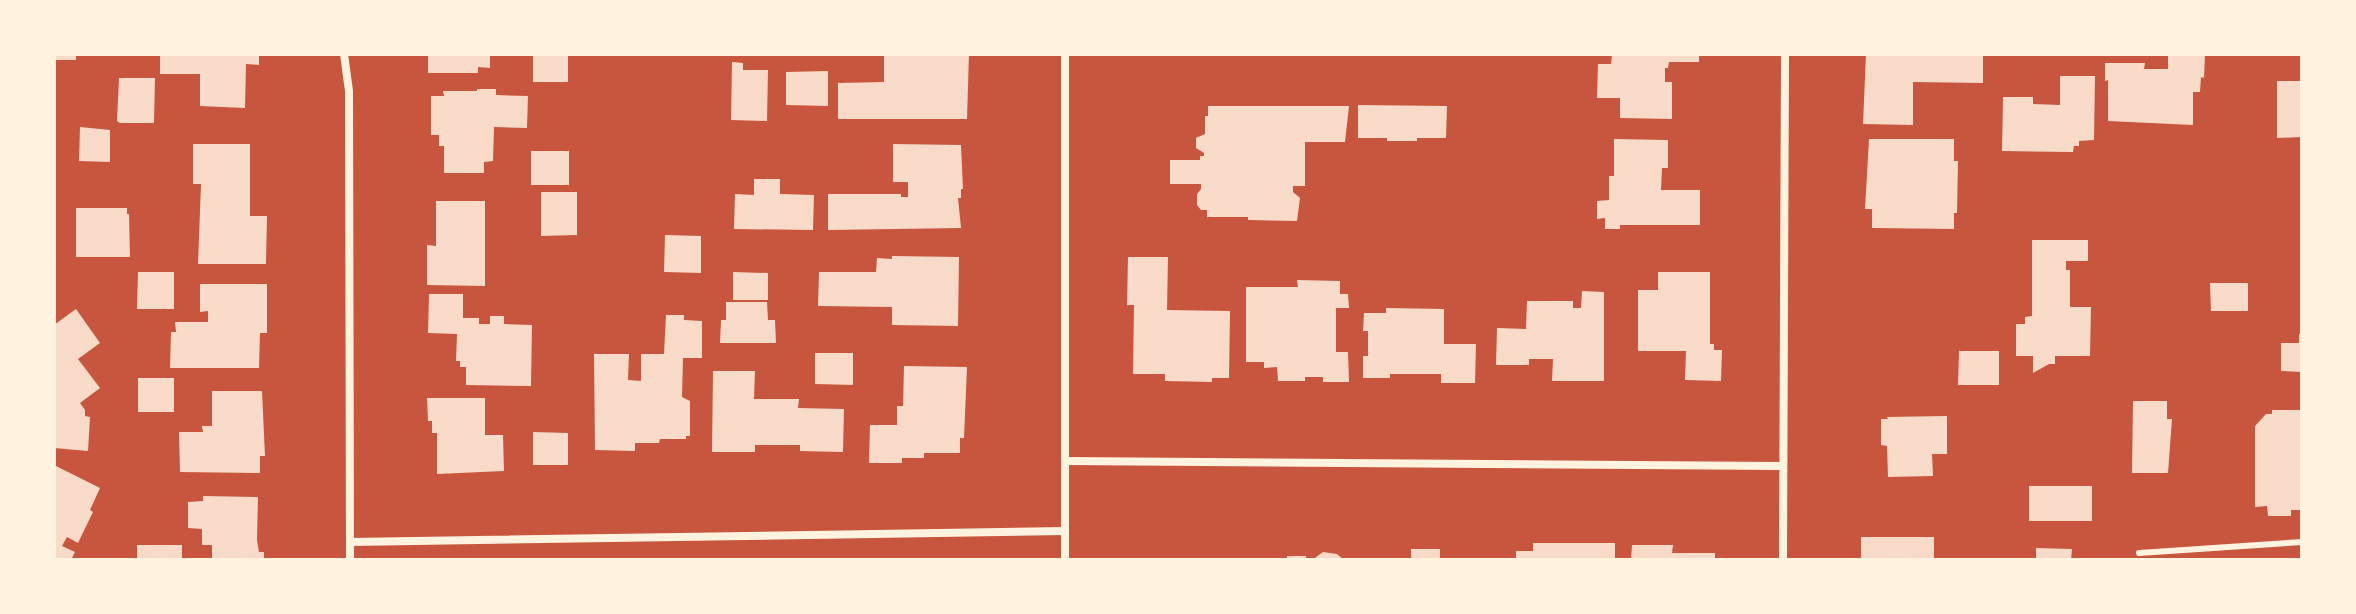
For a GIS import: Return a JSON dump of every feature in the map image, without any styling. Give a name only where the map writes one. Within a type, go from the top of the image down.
[{"type":"street","points":[[344,54],[349,91],[350,560]]},
{"type":"street","points":[[1065,54],[1065,560]]},
{"type":"street","points":[[1783,560],[1785,54]]},
{"type":"street","points":[[1065,461],[1783,466]]},
{"type":"street","points":[[350,542],[1065,531]]},
{"type":"lane","points":[[2139,553],[2302,542]]},
{"type":"building","points":[[54,54],[76,54],[76,60],[54,60]]},
{"type":"building","points":[[160,54],[259,54],[259,65],[246,64],[245,108],[200,106],[200,74],[160,74]]},
{"type":"building","points":[[428,54],[490,54],[490,68],[478,67],[478,73],[428,73]]},
{"type":"building","points":[[533,54],[568,54],[568,82],[533,82]]},
{"type":"building","points":[[884,54],[969,54],[967,119],[838,119],[838,83],[884,82]]},
{"type":"building","points":[[1612,54],[1699,54],[1699,62],[1669,62],[1668,68],[1665,68],[1665,82],[1672,82],[1672,119],[1620,118],[1620,98],[1597,98],[1598,64],[1611,64]]},
{"type":"building","points":[[1866,54],[1983,54],[1983,83],[1913,82],[1913,125],[1863,124]]},
{"type":"building","points":[[2168,54],[2205,54],[2200,92],[2193,92],[2193,125],[2108,121],[2105,63],[2145,63],[2144,69],[2168,69]]},
{"type":"building","points":[[732,62],[743,63],[743,70],[768,70],[767,121],[731,120]]},
{"type":"building","points":[[828,71],[828,106],[786,105],[786,72]]},
{"type":"building","points":[[2060,76],[2095,76],[2094,140],[2079,141],[2073,152],[2002,151],[2003,97],[2033,97],[2033,104],[2060,105]]},
{"type":"building","points":[[119,78],[155,78],[154,123],[117,121]]},
{"type":"building","points":[[2277,81],[2302,81],[2302,137],[2277,138]]},
{"type":"building","points":[[496,89],[496,95],[528,96],[527,128],[494,127],[493,161],[484,162],[484,173],[444,173],[444,146],[439,146],[439,135],[431,135],[431,96],[444,96],[443,91]]},
{"type":"building","points":[[1358,105],[1447,106],[1446,138],[1387,141],[1387,138],[1358,138]]},
{"type":"building","points":[[1208,106],[1349,106],[1345,142],[1305,142],[1305,186],[1293,186],[1293,192],[1300,198],[1297,221],[1207,217],[1207,210],[1201,210],[1197,205],[1201,184],[1170,184],[1170,160],[1200,160],[1200,156],[1204,156],[1196,148],[1196,138],[1205,134]]},
{"type":"building","points":[[80,127],[110,130],[110,162],[79,161]]},
{"type":"building","points":[[1614,139],[1668,140],[1668,168],[1662,168],[1661,190],[1700,190],[1700,225],[1620,225],[1620,229],[1605,229],[1605,218],[1597,219],[1597,201],[1609,200],[1609,176],[1614,176]]},
{"type":"building","points":[[1869,139],[1954,139],[1954,161],[1958,161],[1954,229],[1872,228],[1872,209],[1865,209]]},
{"type":"building","points":[[193,144],[250,144],[250,216],[267,216],[266,264],[198,264],[201,184],[193,184]]},
{"type":"building","points":[[893,144],[961,145],[963,189],[961,198],[958,198],[961,228],[828,230],[828,194],[901,194],[901,197],[908,197],[908,182],[893,182]]},
{"type":"building","points":[[531,151],[569,151],[569,185],[531,185]]},
{"type":"building","points":[[754,179],[780,179],[780,194],[814,195],[813,230],[734,229],[735,194],[754,195]]},
{"type":"building","points":[[541,192],[577,192],[577,235],[541,236]]},
{"type":"building","points":[[436,201],[485,201],[485,286],[427,285],[427,245],[436,246]]},
{"type":"building","points":[[76,208],[127,208],[130,257],[76,257]]},
{"type":"building","points":[[665,235],[701,236],[701,273],[664,272]]},
{"type":"building","points":[[2032,240],[2088,240],[2088,261],[2066,261],[2066,270],[2070,270],[2070,307],[2091,307],[2090,356],[2055,356],[2055,364],[2033,373],[2033,356],[2016,356],[2016,324],[2025,324],[2025,317],[2032,316]]},
{"type":"building","points":[[892,256],[959,257],[958,326],[892,325],[892,307],[818,306],[819,272],[876,272],[877,258],[892,259]]},
{"type":"building","points":[[1128,257],[1168,257],[1167,310],[1230,311],[1229,378],[1212,378],[1212,382],[1165,381],[1165,374],[1133,374],[1134,305],[1127,305]]},
{"type":"building","points":[[138,272],[174,272],[174,309],[137,309]]},
{"type":"building","points":[[733,272],[768,273],[768,300],[733,300]]},
{"type":"building","points":[[1658,272],[1710,272],[1710,344],[1714,344],[1714,350],[1722,350],[1721,381],[1685,380],[1686,351],[1638,351],[1638,290],[1658,290]]},
{"type":"building","points":[[1297,280],[1340,281],[1340,294],[1348,294],[1349,308],[1336,308],[1336,352],[1348,352],[1349,382],[1323,382],[1323,377],[1278,381],[1277,367],[1264,368],[1264,362],[1246,362],[1246,287],[1298,287]]},
{"type":"building","points":[[2210,283],[2248,283],[2248,311],[2211,311]]},
{"type":"building","points":[[200,284],[267,284],[267,333],[260,333],[259,368],[170,368],[171,332],[176,332],[175,322],[208,322],[208,311],[200,312]]},
{"type":"building","points":[[1582,291],[1604,292],[1604,381],[1552,381],[1553,359],[1529,359],[1529,365],[1496,365],[1497,328],[1526,329],[1527,301],[1573,301],[1573,308],[1581,308]]},
{"type":"building","points":[[429,294],[463,294],[463,318],[479,318],[479,324],[490,324],[490,316],[504,316],[504,324],[532,325],[531,386],[466,385],[466,367],[460,367],[460,361],[456,361],[457,334],[428,333]]},
{"type":"building","points":[[726,302],[767,302],[768,320],[775,320],[776,343],[720,343],[721,320],[726,320]]},
{"type":"building","points":[[1386,308],[1444,309],[1444,344],[1476,344],[1475,383],[1441,383],[1441,374],[1390,374],[1390,378],[1363,378],[1363,356],[1368,356],[1368,331],[1363,331],[1364,313],[1386,313]]},
{"type":"building","points":[[76,309],[100,343],[78,359],[100,388],[80,403],[85,416],[90,417],[88,451],[54,448],[54,325]]},
{"type":"building","points":[[666,315],[684,315],[684,320],[702,321],[702,358],[683,358],[682,397],[690,401],[690,436],[686,439],[660,439],[659,443],[635,443],[635,451],[595,450],[594,354],[629,354],[628,380],[641,381],[641,354],[664,354]]},
{"type":"building","points":[[2299,334],[2302,334],[2302,372],[2281,371],[2281,343],[2299,343]]},
{"type":"building","points":[[1959,351],[1999,351],[1999,385],[1958,385]]},
{"type":"building","points":[[815,353],[853,353],[853,385],[815,384]]},
{"type":"building","points":[[904,366],[967,367],[964,438],[960,438],[960,453],[924,453],[924,458],[902,458],[902,463],[869,463],[870,425],[897,425],[897,406],[903,406]]},
{"type":"building","points":[[713,371],[755,371],[754,399],[799,399],[798,408],[844,409],[843,452],[800,451],[800,445],[755,445],[755,452],[712,452]]},
{"type":"building","points":[[138,378],[174,378],[174,412],[138,412]]},
{"type":"building","points":[[212,391],[262,391],[265,456],[260,456],[260,473],[180,472],[179,432],[203,432],[202,426],[212,426]]},
{"type":"building","points":[[427,398],[485,398],[485,435],[503,435],[504,471],[437,474],[437,433],[432,433],[432,421],[428,421]]},
{"type":"building","points":[[2133,401],[2167,401],[2167,419],[2172,419],[2168,473],[2132,473]]},
{"type":"building","points":[[2272,410],[2302,410],[2302,510],[2291,510],[2291,516],[2268,516],[2267,506],[2255,507],[2255,426],[2266,414],[2272,414]]},
{"type":"building","points":[[1947,416],[1947,454],[1932,454],[1933,476],[1888,477],[1887,446],[1881,445],[1881,419]]},
{"type":"building","points":[[533,432],[568,433],[568,465],[533,465]]},
{"type":"building","points":[[54,465],[100,488],[90,510],[93,512],[78,543],[67,537],[62,546],[75,552],[71,560],[54,560]]},
{"type":"building","points":[[2029,486],[2092,486],[2092,521],[2029,521]]},
{"type":"building","points":[[203,496],[258,497],[257,540],[259,552],[264,552],[264,560],[212,560],[212,545],[202,545],[202,529],[188,528],[188,502],[203,501]]},
{"type":"building","points":[[1861,537],[1934,537],[1934,560],[1861,560]]},
{"type":"building","points":[[1533,543],[1615,543],[1615,560],[1516,560],[1516,551],[1533,551]]},
{"type":"building","points":[[137,545],[182,545],[182,560],[137,560]]},
{"type":"building","points":[[1632,545],[1673,545],[1672,553],[1715,553],[1715,560],[1631,560]]},
{"type":"building","points":[[2036,548],[2072,549],[2071,560],[2036,560]]},
{"type":"building","points":[[1411,549],[1440,549],[1440,560],[1411,560]]},
{"type":"building","points":[[1323,552],[1337,554],[1344,560],[1312,560]]},
{"type":"building","points":[[1287,556],[1306,556],[1306,560],[1287,560]]}]
